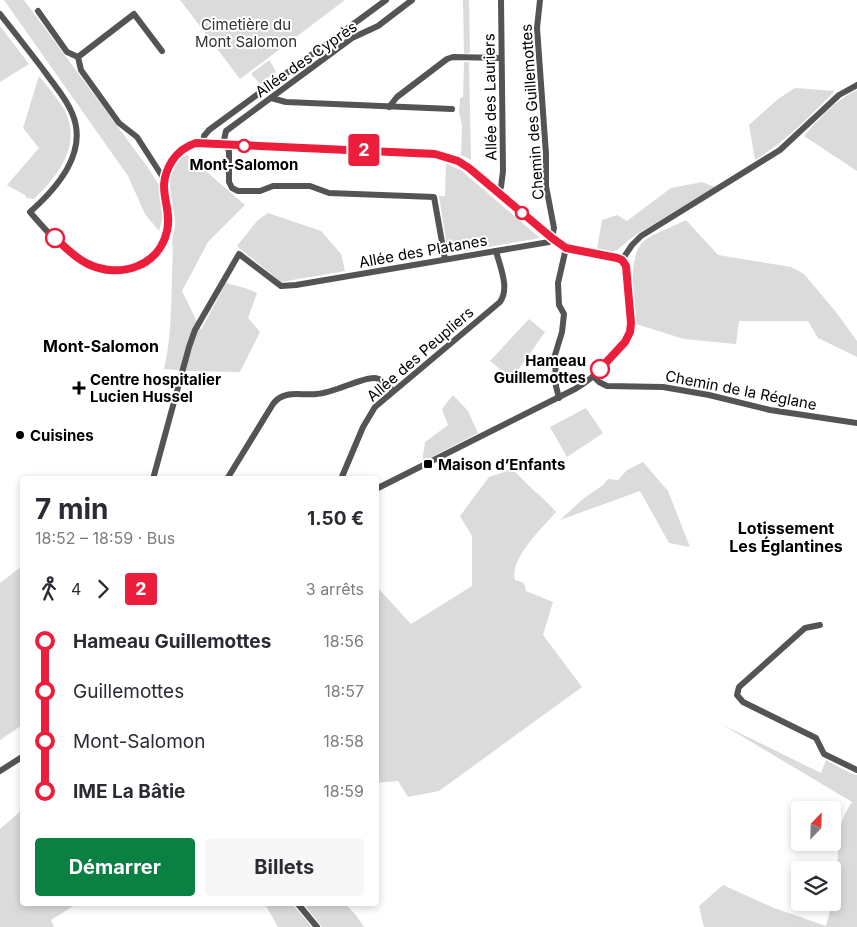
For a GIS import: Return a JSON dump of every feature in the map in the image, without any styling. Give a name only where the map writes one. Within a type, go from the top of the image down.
[{"type":"street","points":[[203,143],[204,136],[209,130],[386,0]]},
{"type":"street","name":"Allée des Cyprès","points":[[226,145],[224,138],[226,131],[352,38],[378,26],[412,0]]},
{"type":"street","name":"Allée des Lauriers","points":[[498,192],[501,187],[503,172],[500,0]]},
{"type":"street","name":"Chemin des Guillemottes","points":[[540,0],[537,28],[546,154],[546,186],[554,228],[552,238]]},
{"type":"street","points":[[38,11],[67,52],[78,57]]},
{"type":"street","points":[[0,14],[58,90],[73,114],[75,123],[75,149],[67,170],[61,180],[30,212],[55,238],[82,261],[98,268],[110,270],[129,268],[152,259],[164,242],[168,221],[164,197],[164,179],[172,162],[181,151],[190,145],[203,143],[435,154],[458,161],[469,168],[566,248],[622,260],[628,275],[630,332],[616,354],[593,376],[582,386],[559,398],[379,488]]},
{"type":"street","points":[[78,57],[134,14],[162,51]]},
{"type":"street","points":[[78,57],[81,70],[119,123],[136,137],[164,179]]},
{"type":"street","points":[[389,107],[398,97],[448,59],[453,57],[501,58]]},
{"type":"street","points":[[622,260],[641,236],[780,150],[839,95],[857,85]]},
{"type":"street","points":[[271,98],[286,102],[452,109]]},
{"type":"street","points":[[226,145],[229,151],[229,182],[235,190],[260,191],[273,186],[310,186],[329,193],[434,198],[445,260]]},
{"type":"street","name":"Allée des Platanes","points":[[155,476],[189,347],[196,330],[238,254],[281,286],[549,242],[552,238]]},
{"type":"street","points":[[559,398],[556,386],[555,355],[562,332],[564,314],[559,305],[558,282],[566,248]]},
{"type":"street","name":"Allée des Peupliers","points":[[342,476],[371,413],[379,403],[504,297],[505,287],[496,251]]},
{"type":"street","name":"Chemin de la Réglane","points":[[593,376],[607,386],[664,387],[709,395],[770,410],[857,423]]},
{"type":"street","points":[[229,476],[273,404],[280,396],[328,392],[371,378],[383,381],[393,391]]},
{"type":"street","points":[[820,624],[805,628],[739,686],[737,695],[743,702],[816,738],[824,754],[857,770]]},
{"type":"street","points":[[0,771],[20,758]]},
{"type":"street","points":[[300,906],[317,927]]},
{"type":"green space","points":[[4,0],[24,0],[149,169],[159,185],[163,217],[159,231],[145,214],[128,176]]},
{"type":"green space","name":"Cimetière du Mont Salomon","points":[[180,0],[345,0],[240,79]]},
{"type":"green space","points":[[463,0],[469,0],[470,53],[464,54]]},
{"type":"green space","points":[[0,26],[29,64],[0,82]]},
{"type":"green space","points":[[270,61],[276,72],[260,84],[252,73]]},
{"type":"green space","points":[[464,62],[469,62],[471,160],[461,155],[462,125],[459,113],[460,98],[463,97]]},
{"type":"green space","points":[[39,76],[65,111],[70,124],[71,136],[69,148],[59,170],[34,199],[27,198],[7,185],[39,148],[23,128]]},
{"type":"green space","points":[[795,88],[835,91],[807,119],[755,160],[749,125],[778,99]]},
{"type":"green space","points":[[857,90],[857,171],[804,136],[835,104]]},
{"type":"green space","points":[[187,155],[245,205],[208,242],[182,291],[201,330],[226,283],[257,293],[248,318],[260,332],[240,372],[164,369],[169,341],[172,242],[175,225],[170,184],[171,174],[173,165],[178,159]]},
{"type":"green space","points":[[446,163],[462,171],[540,238],[448,254],[439,196],[445,196]]},
{"type":"green space","points":[[702,182],[715,187],[634,236],[617,250],[611,252],[597,249],[602,220],[617,215],[627,221],[671,188]]},
{"type":"green space","points":[[268,213],[321,231],[341,254],[345,271],[281,282],[237,246],[257,221]]},
{"type":"green space","points":[[686,220],[718,255],[791,267],[804,274],[836,312],[857,341],[857,357],[818,338],[808,321],[739,321],[736,344],[684,339],[636,324],[633,268],[638,248],[648,238]]},
{"type":"green space","points":[[529,319],[545,332],[512,379],[490,361]]},
{"type":"green space","points":[[453,395],[468,411],[478,433],[422,462],[425,442],[448,425],[442,409]]},
{"type":"green space","points":[[586,408],[603,433],[567,457],[550,427]]},
{"type":"green space","points":[[643,462],[668,491],[690,547],[669,543],[640,491],[560,520],[608,479],[618,480],[627,470]]},
{"type":"green space","points":[[513,469],[556,512],[522,553],[517,563],[515,580],[524,583],[526,591],[553,602],[543,635],[582,687],[439,791],[408,797],[398,781],[379,783],[379,589],[411,624],[472,586],[472,536],[460,516],[489,477]]},
{"type":"green space","points":[[20,568],[20,726],[0,740],[0,583]]},
{"type":"green space","points":[[723,725],[821,773],[826,760],[857,775],[857,927],[704,927],[699,906],[723,885],[774,908],[826,926],[830,911],[841,911],[841,861],[837,861],[838,851],[841,851],[841,825],[852,802]]},
{"type":"green space","points":[[20,812],[20,906],[73,906],[51,920],[54,927],[0,927],[0,829]]},
{"type":"green space","points":[[266,906],[294,906],[312,927],[278,927]]},
{"type":"green space","points":[[306,906],[347,906],[364,927],[322,927]]},
{"type":"bus line","name":"2","points":[[55,238],[73,255],[88,265],[98,268],[119,270],[138,266],[152,259],[164,242],[167,233],[168,221],[163,185],[167,170],[176,155],[196,143],[421,152],[448,157],[469,168],[566,248],[622,260],[628,275],[630,332],[616,354],[600,369]]},
{"type":"place","name":"Mont-Salomon","points":[[244,146]]},
{"type":"place","name":"Hameau Guillemottes","points":[[600,369]]},
{"type":"place","name":"Centre hospitalier Lucien Hussel","points":[[79,388]]},
{"type":"place","name":"Cuisines","points":[[20,435]]},
{"type":"place","name":"Maison d’Enfants","points":[[428,464]]},
{"type":"district","name":"Mont-Salomon","points":[[101,346]]},
{"type":"district","name":"Lotissement Les Églantines","points":[[786,537]]}]
